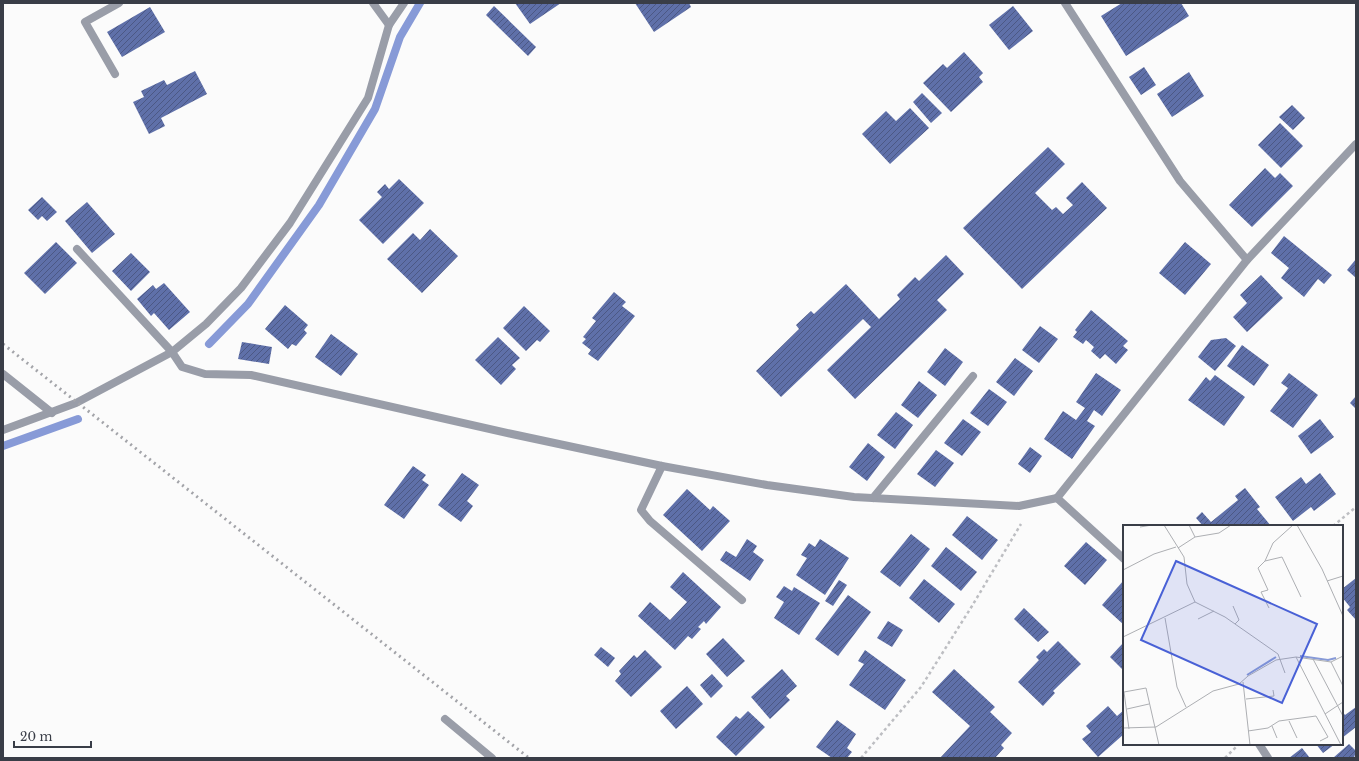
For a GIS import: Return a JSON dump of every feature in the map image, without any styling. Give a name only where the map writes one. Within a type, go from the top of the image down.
[{"type":"street","points":[[115,74],[85,22],[119,3]]},
{"type":"street","points":[[373,3],[389,25]]},
{"type":"street","points":[[3,430],[76,403],[172,352],[206,324],[241,288],[290,224],[368,98],[389,25],[404,3]]},
{"type":"street","points":[[1065,3],[1180,180],[1247,260]]},
{"type":"street","points":[[77,249],[172,352],[182,366],[205,374],[251,375],[662,466],[766,485],[874,498],[1019,506],[1057,498],[1247,260],[1356,144]]},
{"type":"street","points":[[3,374],[52,413]]},
{"type":"street","points":[[874,498],[973,376]]},
{"type":"street","points":[[662,466],[641,510],[650,521],[742,600]]},
{"type":"street","points":[[1057,498],[1123,558]]},
{"type":"street","points":[[445,719],[492,758]]},
{"type":"street","points":[[1260,745],[1268,758]]},
{"type":"path","points":[[861,758],[921,687],[972,606],[1022,521],[1019,506]]},
{"type":"path","points":[[1333,525],[1356,507]]},
{"type":"path","points":[[1225,758],[1238,745]]},
{"type":"building","points":[[515,3],[561,3],[530,24]]},
{"type":"building","points":[[635,3],[689,3],[691,7],[654,32]]},
{"type":"building","points":[[1122,3],[1181,3],[1189,16],[1126,56],[1101,16]]},
{"type":"building","points":[[494,6],[536,47],[528,56],[486,15]]},
{"type":"building","points":[[1013,6],[1033,31],[1009,50],[989,25]]},
{"type":"building","points":[[150,7],[165,32],[122,57],[107,32]]},
{"type":"building","points":[[964,52],[983,73],[979,77],[983,82],[951,112],[923,83],[943,64],[947,68]]},
{"type":"building","points":[[1144,67],[1156,85],[1141,95],[1129,77]]},
{"type":"building","points":[[195,71],[207,94],[161,118],[165,126],[149,134],[133,102],[144,97],[141,91],[164,80],[167,85]]},
{"type":"building","points":[[1189,72],[1204,96],[1172,117],[1157,94]]},
{"type":"building","points":[[922,93],[942,113],[931,123],[913,102]]},
{"type":"building","points":[[1292,105],[1305,118],[1293,130],[1279,117]]},
{"type":"building","points":[[910,108],[929,128],[890,164],[862,134],[886,111],[896,121]]},
{"type":"building","points":[[1280,123],[1303,146],[1281,168],[1258,145]]},
{"type":"building","points":[[1048,147],[1065,164],[1035,193],[1052,210],[1056,207],[1063,214],[1073,205],[1066,198],[1082,182],[1107,208],[1022,289],[963,228]]},
{"type":"building","points":[[1265,168],[1275,178],[1280,173],[1293,186],[1252,227],[1229,205]]},
{"type":"building","points":[[399,179],[424,203],[383,244],[359,220],[382,197],[377,192],[385,184],[389,189]]},
{"type":"building","points":[[42,197],[57,212],[47,221],[42,216],[38,220],[28,210]]},
{"type":"building","points":[[87,202],[115,234],[92,253],[65,221]]},
{"type":"building","points":[[430,229],[458,256],[422,293],[387,259],[413,233],[420,240]]},
{"type":"building","points":[[1284,236],[1332,275],[1324,284],[1318,279],[1304,297],[1281,278],[1289,268],[1271,253]]},
{"type":"building","points":[[56,242],[77,263],[45,294],[24,273]]},
{"type":"building","points":[[1185,242],[1211,264],[1185,295],[1159,273]]},
{"type":"building","points":[[131,253],[150,272],[131,291],[112,271]]},
{"type":"building","points":[[946,255],[964,274],[937,300],[947,310],[855,399],[827,370],[871,327],[863,319],[781,397],[756,371],[799,329],[796,325],[811,311],[814,314],[846,284],[879,319],[900,299],[897,295],[915,277],[919,281]]},
{"type":"building","points":[[1356,259],[1356,278],[1347,270]]},
{"type":"building","points":[[1261,275],[1283,298],[1247,332],[1233,317],[1247,303],[1240,295]]},
{"type":"building","points":[[164,283],[190,312],[169,330],[154,313],[151,316],[137,299],[153,285],[156,289]]},
{"type":"building","points":[[614,292],[626,302],[622,306],[635,316],[598,361],[588,354],[591,350],[582,343],[586,339],[583,337],[596,321],[592,318]]},
{"type":"building","points":[[285,305],[308,325],[304,330],[307,333],[296,346],[292,344],[288,349],[265,329]]},
{"type":"building","points":[[524,306],[550,331],[540,342],[537,340],[526,351],[503,328]]},
{"type":"building","points":[[1091,310],[1128,341],[1123,346],[1128,350],[1116,364],[1105,354],[1100,359],[1091,351],[1094,347],[1086,340],[1083,344],[1073,337],[1077,332],[1075,330]]},
{"type":"building","points":[[1040,326],[1058,339],[1039,363],[1022,350]]},
{"type":"building","points":[[331,334],[358,354],[341,376],[315,357]]},
{"type":"building","points":[[498,337],[520,358],[512,365],[516,369],[501,385],[475,360]]},
{"type":"building","points":[[1226,338],[1236,346],[1215,371],[1198,357],[1211,340]]},
{"type":"building","points":[[242,342],[272,347],[269,364],[238,359]]},
{"type":"building","points":[[1242,345],[1269,365],[1254,386],[1227,366]]},
{"type":"building","points":[[945,348],[963,362],[945,386],[927,372]]},
{"type":"building","points":[[1015,358],[1033,371],[1014,396],[996,382]]},
{"type":"building","points":[[1096,373],[1121,390],[1102,416],[1094,410],[1087,421],[1095,426],[1072,459],[1044,439],[1063,411],[1076,420],[1085,408],[1076,402]]},
{"type":"building","points":[[1289,373],[1318,395],[1293,428],[1270,411],[1288,388],[1281,383]]},
{"type":"building","points":[[1215,375],[1245,397],[1224,426],[1188,400],[1206,377],[1210,381]]},
{"type":"building","points":[[919,381],[937,395],[918,418],[901,405]]},
{"type":"building","points":[[989,389],[1007,402],[988,426],[970,413]]},
{"type":"building","points":[[1356,396],[1356,409],[1350,403]]},
{"type":"building","points":[[896,412],[913,425],[895,449],[877,435]]},
{"type":"building","points":[[963,419],[981,432],[962,456],[944,443]]},
{"type":"building","points":[[1320,419],[1334,437],[1311,454],[1298,436]]},
{"type":"building","points":[[868,443],[885,457],[867,481],[849,467]]},
{"type":"building","points":[[1030,447],[1042,456],[1030,473],[1018,464]]},
{"type":"building","points":[[936,450],[954,463],[935,487],[917,474]]},
{"type":"building","points":[[413,466],[426,475],[422,480],[429,485],[404,519],[384,505]]},
{"type":"building","points":[[462,473],[479,485],[467,501],[473,506],[461,522],[438,505]]},
{"type":"building","points":[[1320,473],[1336,494],[1314,511],[1311,507],[1293,521],[1275,497],[1301,477],[1306,484]]},
{"type":"building","points":[[1245,488],[1260,507],[1257,509],[1270,525],[1202,525],[1196,518],[1202,512],[1211,522],[1238,500],[1235,496]]},
{"type":"building","points":[[687,489],[710,510],[713,506],[730,521],[702,551],[663,515]]},
{"type":"building","points":[[967,516],[998,540],[982,560],[952,535]]},
{"type":"building","points":[[911,534],[930,549],[900,587],[880,572]]},
{"type":"building","points":[[747,539],[757,546],[753,552],[764,560],[750,581],[720,560],[726,551],[736,557]]},
{"type":"building","points":[[820,539],[849,558],[825,595],[796,575],[807,558],[801,555],[809,543],[815,547]]},
{"type":"building","points":[[1086,542],[1107,560],[1085,585],[1064,566]]},
{"type":"building","points":[[946,547],[977,572],[961,591],[931,566]]},
{"type":"building","points":[[683,572],[721,607],[706,624],[704,621],[698,627],[701,629],[692,639],[688,636],[675,650],[638,616],[650,602],[670,620],[687,602],[670,587]]},
{"type":"building","points":[[1356,578],[1356,620],[1347,610],[1350,607],[1343,598],[1343,588]]},
{"type":"building","points":[[924,579],[955,604],[939,623],[909,598]]},
{"type":"building","points":[[839,580],[847,585],[833,606],[825,601]]},
{"type":"building","points":[[1123,581],[1123,624],[1102,605]]},
{"type":"building","points":[[784,586],[792,591],[794,587],[820,603],[799,635],[774,618],[784,602],[776,597]]},
{"type":"building","points":[[848,595],[871,612],[838,656],[815,639]]},
{"type":"building","points":[[1024,608],[1049,632],[1038,642],[1014,619]]},
{"type":"building","points":[[888,621],[903,630],[892,647],[877,638]]},
{"type":"building","points":[[723,638],[745,661],[727,677],[706,654]]},
{"type":"building","points":[[1058,641],[1081,664],[1053,691],[1055,693],[1043,706],[1018,682],[1039,660],[1036,657],[1044,649],[1047,652]]},
{"type":"building","points":[[1123,643],[1123,670],[1110,657]]},
{"type":"building","points":[[601,647],[615,658],[608,667],[594,655]]},
{"type":"building","points":[[645,650],[662,667],[631,697],[615,681],[621,674],[619,671],[634,655],[637,658]]},
{"type":"building","points":[[865,650],[906,680],[885,710],[849,685],[864,664],[858,661]]},
{"type":"building","points":[[782,669],[797,686],[786,696],[790,700],[770,719],[751,697]]},
{"type":"building","points":[[954,669],[995,707],[990,712],[1012,733],[1001,745],[1004,748],[995,758],[940,758],[970,726],[932,692]]},
{"type":"building","points":[[712,674],[723,686],[711,698],[700,685]]},
{"type":"building","points":[[687,686],[703,704],[676,729],[660,711]]},
{"type":"building","points":[[1108,706],[1117,716],[1123,711],[1123,735],[1098,757],[1082,739],[1091,732],[1086,726]]},
{"type":"building","points":[[1356,707],[1356,727],[1343,737],[1343,712],[1345,715]]},
{"type":"building","points":[[748,711],[765,727],[736,756],[716,737],[736,716],[740,719]]},
{"type":"building","points":[[837,720],[856,734],[847,748],[852,752],[847,758],[832,758],[816,747]]},
{"type":"building","points":[[1349,744],[1356,751],[1354,758],[1333,758]]},
{"type":"building","points":[[1317,745],[1334,745],[1323,753]]},
{"type":"building","points":[[1302,748],[1310,758],[1289,758]]},
{"type":"waterway","points":[[209,344],[248,304],[319,205],[375,109],[400,37],[420,3]]},
{"type":"waterway","points":[[3,446],[78,419]]},
{"type":"railway","points":[[3,344],[529,758]]}]
